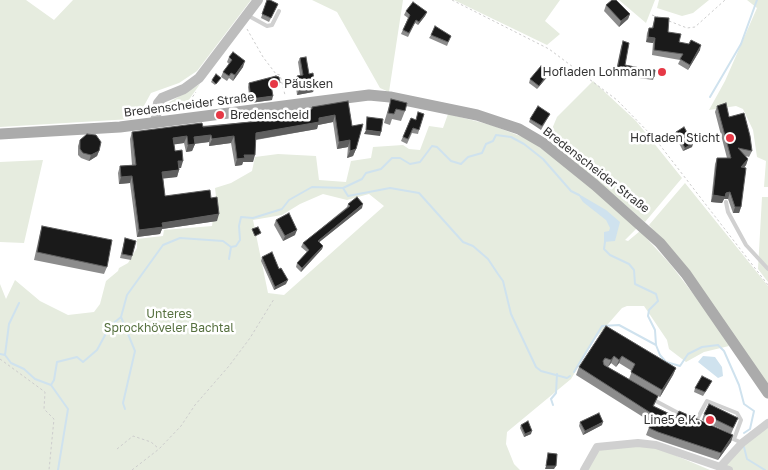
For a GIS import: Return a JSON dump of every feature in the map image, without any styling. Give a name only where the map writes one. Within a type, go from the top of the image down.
[{"type":"main road","points":[[155,123],[158,103],[162,98],[184,89],[199,78],[258,0]]},
{"type":"main road","name":"Bredenscheider Straße","points":[[0,134],[155,123],[359,96],[380,95],[477,115],[519,129],[543,143],[595,185],[660,243],[686,274],[768,393]]},
{"type":"street","points":[[720,467],[742,443],[768,423]]},
{"type":"street","points":[[584,470],[597,447],[638,443],[656,445],[729,470]]},
{"type":"lane","points":[[245,18],[266,26],[272,25],[279,11]]},
{"type":"lane","points":[[726,202],[728,212],[746,245],[768,269]]},
{"type":"lane","points":[[645,395],[704,425]]},
{"type":"lane","points":[[696,422],[707,401],[737,413],[741,420],[734,439]]},
{"type":"lane","points":[[726,436],[742,443]]},
{"type":"path","points":[[452,0],[549,49],[570,63],[631,113],[664,151],[768,285]]},
{"type":"path","points":[[667,20],[687,28],[695,27],[725,0]]},
{"type":"path","points":[[652,15],[660,18]]},
{"type":"path","points":[[245,18],[262,57],[276,74],[280,75],[287,106]]},
{"type":"path","points":[[182,120],[185,106],[196,92]]},
{"type":"path","points":[[132,470],[159,449],[181,426],[195,405],[229,366],[274,299]]},
{"type":"path","points":[[1,360],[46,392],[44,409],[54,419],[49,470]]},
{"type":"path","points":[[117,449],[133,436],[151,442],[159,449]]},
{"type":"green space","points":[[0,0],[26,0],[54,20],[73,0],[251,0],[197,71],[179,83],[151,93],[140,113],[131,119],[0,127]]},
{"type":"green space","points":[[312,0],[403,0],[389,92],[380,88],[337,12]]},
{"type":"green space","points":[[454,0],[560,0],[545,21],[560,34],[547,45]]},
{"type":"green space","points":[[619,0],[655,0],[646,23]]},
{"type":"green space","points":[[659,0],[709,0],[693,13],[682,16],[657,8]]},
{"type":"green space","points":[[747,0],[768,0],[768,187],[764,187],[766,161],[757,157],[753,130],[743,109],[736,106],[709,110],[725,81],[757,8]]},
{"type":"green space","points":[[593,81],[636,121],[682,178],[645,222],[550,141],[549,136],[557,117]]},
{"type":"green space","points":[[200,84],[181,111],[170,111],[168,103]]},
{"type":"green space","name":"Unteres Sprockhöveler Bachtal","points":[[448,114],[491,125],[528,139],[571,170],[637,228],[625,240],[628,241],[640,231],[671,265],[708,313],[729,346],[704,352],[686,362],[669,349],[667,340],[644,306],[627,306],[622,308],[594,340],[571,379],[507,432],[506,444],[514,464],[520,470],[0,470],[0,284],[6,299],[15,280],[40,301],[68,315],[94,312],[100,304],[106,281],[119,268],[128,263],[137,248],[137,239],[163,236],[164,230],[212,226],[215,204],[217,205],[215,188],[231,183],[252,171],[255,157],[278,154],[316,156],[319,180],[346,182],[351,161],[371,158],[373,147],[403,145],[409,149],[420,150],[429,126],[443,128]],"holes":[[[323,194],[347,200],[369,194],[384,206],[284,295],[268,293],[253,220],[282,215],[300,204]]]},
{"type":"green space","points":[[43,160],[24,243],[0,242],[0,162]]},
{"type":"green space","points":[[685,183],[768,286],[768,389],[677,257],[649,225]]},
{"type":"green space","points":[[762,197],[768,197],[768,282],[758,269]]},
{"type":"green space","points":[[768,426],[768,470],[718,470],[735,452]]},
{"type":"green space","points":[[639,445],[660,449],[710,470],[588,470],[597,450]]},
{"type":"water","points":[[577,193],[606,210],[620,222],[615,241],[604,242],[604,232],[609,231],[610,228],[606,220],[583,202]]},
{"type":"water","points":[[703,356],[715,357],[722,367],[723,376],[718,378],[698,362]]},
{"type":"building","points":[[267,0],[278,4],[271,18],[262,14]]},
{"type":"building","points":[[612,0],[616,0],[630,14],[621,21],[606,5]]},
{"type":"building","points":[[413,2],[427,12],[419,22],[416,20],[409,33],[403,30],[410,15],[406,11]]},
{"type":"building","points":[[655,17],[669,18],[668,32],[681,34],[679,42],[689,44],[691,40],[701,45],[690,65],[680,59],[683,54],[654,50],[655,38],[648,37],[649,28],[653,28]]},
{"type":"building","points":[[435,26],[451,36],[448,42],[431,35]]},
{"type":"building","points":[[623,41],[629,43],[625,65],[640,68],[639,72],[617,70]]},
{"type":"building","points":[[233,52],[245,61],[235,75],[231,73],[229,76],[223,72],[232,60],[229,57]]},
{"type":"building","points":[[306,57],[309,74],[313,73],[315,88],[299,90],[297,76],[303,75],[300,58]]},
{"type":"building","points":[[541,66],[549,72],[539,86],[530,79]]},
{"type":"building","points":[[640,68],[655,70],[654,77],[640,74]]},
{"type":"building","points":[[216,74],[221,78],[216,84],[212,80]]},
{"type":"building","points":[[276,76],[279,77],[280,83],[271,85],[273,96],[251,99],[249,83]]},
{"type":"building","points":[[391,99],[407,103],[405,111],[396,109],[394,114],[388,113]]},
{"type":"building","points":[[348,101],[352,126],[363,124],[356,149],[350,151],[350,140],[339,142],[335,115],[319,118],[319,122],[256,133],[255,155],[244,155],[245,158],[237,159],[234,136],[212,139],[211,135],[194,137],[195,144],[188,145],[187,136],[173,138],[175,151],[182,150],[183,161],[178,161],[179,170],[162,172],[165,196],[210,190],[211,198],[217,197],[219,214],[162,223],[163,227],[139,230],[132,176],[121,177],[120,166],[136,165],[132,132],[202,123],[203,127],[259,121],[306,113],[306,110],[312,109],[312,107]]},
{"type":"building","points":[[726,103],[729,117],[744,113],[750,136],[752,151],[738,148],[748,159],[741,167],[746,168],[741,207],[735,207],[730,192],[726,193],[725,197],[713,195],[717,158],[731,158],[717,106]]},
{"type":"building","points":[[538,106],[550,114],[542,126],[530,119]]},
{"type":"building","points":[[418,112],[424,114],[419,130],[413,128],[408,139],[403,137],[411,118],[416,120]]},
{"type":"building","points":[[367,117],[383,119],[381,132],[366,130]]},
{"type":"building","points":[[684,127],[693,143],[685,148],[676,132]]},
{"type":"building","points":[[87,134],[96,135],[101,142],[99,151],[91,155],[83,153],[80,149],[80,140]]},
{"type":"building","points":[[357,197],[363,204],[318,241],[323,246],[302,268],[297,263],[309,250],[303,243],[350,206],[348,204]]},
{"type":"building","points":[[289,213],[297,230],[285,236],[276,220]]},
{"type":"building","points":[[42,226],[112,240],[107,267],[37,252]]},
{"type":"building","points":[[258,227],[261,233],[255,236],[252,229]]},
{"type":"building","points":[[125,238],[136,241],[132,256],[122,254]]},
{"type":"building","points":[[272,252],[279,269],[281,268],[288,280],[275,287],[262,257]]},
{"type":"building","points":[[606,326],[676,368],[662,390],[631,372],[635,364],[622,356],[619,360],[614,356],[611,360],[605,358],[603,361],[604,365],[658,396],[653,406],[676,417],[679,411],[733,435],[721,453],[649,428],[654,415],[579,367]]},
{"type":"building","points":[[702,376],[712,381],[705,392],[695,388]]},
{"type":"building","points":[[709,404],[738,418],[733,428],[704,414]]},
{"type":"building","points":[[599,413],[603,422],[585,431],[580,422]]},
{"type":"building","points":[[528,421],[532,431],[525,434],[521,425]]},
{"type":"building","points":[[548,453],[557,454],[556,466],[546,466]]},
{"type":"waterway","points":[[710,97],[741,44],[757,0]]},
{"type":"waterway","points":[[0,354],[5,355],[11,363],[24,369],[35,379],[51,385],[54,380],[57,362],[77,357],[83,362],[97,350],[110,326],[121,317],[127,295],[163,245],[180,238],[223,241],[231,247],[236,246],[240,240],[239,226],[241,217],[253,218],[282,209],[289,200],[312,187],[343,188],[362,179],[366,173],[381,169],[392,158],[400,158],[410,164],[420,162],[432,146],[437,147],[451,161],[461,164],[468,157],[482,153],[486,144],[493,141],[496,135],[511,137],[524,144],[543,159],[571,191],[579,195]]},
{"type":"waterway","points":[[343,188],[348,196],[390,188],[419,193],[463,242],[473,246],[488,259],[503,281],[511,314],[536,367],[541,371],[567,378],[570,376]]},
{"type":"waterway","points":[[605,242],[604,249],[610,255],[629,264],[634,270],[635,284],[656,294],[658,301],[649,310],[648,316],[655,330],[656,345],[660,355],[666,362],[680,366],[688,354],[702,347],[718,345],[724,351],[739,385],[744,404],[754,411],[750,429],[744,433]]},
{"type":"waterway","points":[[229,259],[231,247]]},
{"type":"waterway","points":[[5,355],[9,324],[19,303]]},
{"type":"waterway","points":[[121,317],[135,351],[123,403],[125,409]]},
{"type":"waterway","points":[[574,372],[602,326],[619,325],[656,345]]},
{"type":"waterway","points":[[553,405],[551,399],[556,393],[557,374]]},
{"type":"waterway","points":[[51,385],[68,409],[58,470]]},
{"type":"waterway","points":[[744,447],[747,459],[765,470]]},
{"type":"place","name":"Hofladen Lohmann","points":[[662,72]]},
{"type":"place","name":"Päusken","points":[[274,84]]},
{"type":"place","name":"Bredenscheid","points":[[220,115]]},
{"type":"place","name":"Hofladen Sticht","points":[[730,138]]},
{"type":"place","name":"Line5 e.K.","points":[[710,420]]}]
